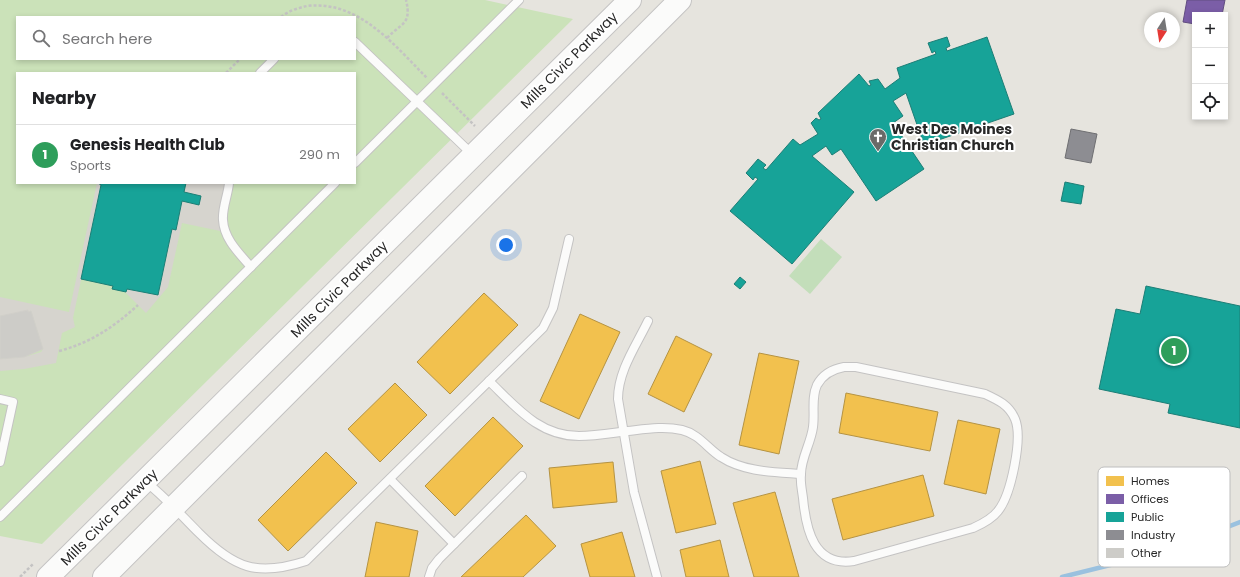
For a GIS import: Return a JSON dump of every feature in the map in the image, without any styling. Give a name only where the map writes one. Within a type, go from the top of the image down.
[{"type":"main road","name":"Mills Civic Parkway","points":[[48,577],[630,0]]},
{"type":"main road","points":[[104,577],[680,0]]},
{"type":"lane","points":[[356,162],[520,0]]},
{"type":"lane","points":[[356,43],[473,156]]},
{"type":"lane","points":[[261,72],[273,60]]},
{"type":"lane","points":[[229,184],[223,219],[225,231],[230,242],[251,267]]},
{"type":"lane","points":[[0,517],[334,184]]},
{"type":"lane","points":[[145,481],[228,560],[240,567],[257,572],[274,572],[291,568],[306,561],[543,328],[551,313],[569,239]]},
{"type":"lane","points":[[648,321],[622,374],[618,387],[623,431],[634,492],[657,577]]},
{"type":"lane","points":[[844,367],[856,367],[985,394],[999,400],[1008,408],[1015,419],[1018,432],[1006,498],[998,511],[986,522],[973,528],[854,561],[836,561],[825,556],[816,548],[810,536],[804,513],[801,474],[813,427],[814,395],[818,384],[834,369],[844,367]]},
{"type":"lane","points":[[489,381],[521,413],[534,423],[547,430],[564,435],[580,436],[670,427],[684,430],[698,437],[720,457],[734,464],[752,469],[801,474]]},
{"type":"lane","points":[[0,399],[13,402],[0,462]]},
{"type":"lane","points":[[429,577],[432,568],[439,559],[522,476]]},
{"type":"lane","points":[[390,479],[454,544]]},
{"type":"path","points":[[387,38],[393,32],[401,28],[405,21],[408,12],[406,0]]},
{"type":"path","points":[[283,16],[300,8],[315,4],[335,5],[364,16],[475,126]]},
{"type":"path","points":[[227,72],[239,60]]},
{"type":"path","points":[[58,351],[77,346],[96,337],[138,305]]},
{"type":"green space","points":[[0,0],[485,0],[573,19],[42,544],[0,536]]},
{"type":"green space","points":[[821,239],[842,257],[810,294],[789,276]]},
{"type":"shaded area","points":[[97,184],[99,184],[101,185],[73,318],[75,327],[62,333],[56,363],[24,369],[0,371],[0,359],[24,357],[41,352],[43,349],[31,311],[0,316],[0,297],[69,312]]},
{"type":"shaded area","points":[[186,184],[229,184],[225,232],[182,223],[168,287],[146,313],[126,293],[127,289],[158,295],[172,229],[176,230],[182,201],[199,205],[201,196],[184,192]]},
{"type":"building: Homes","points":[[484,293],[518,325],[450,394],[417,362]]},
{"type":"building: Homes","points":[[580,314],[620,332],[579,419],[540,401]]},
{"type":"building: Homes","points":[[676,336],[712,354],[684,412],[648,394]]},
{"type":"building: Homes","points":[[759,353],[799,361],[779,454],[739,445]]},
{"type":"building: Homes","points":[[395,383],[427,415],[380,462],[348,429]]},
{"type":"building: Homes","points":[[846,393],[938,412],[930,451],[839,433]]},
{"type":"building: Homes","points":[[493,417],[523,446],[455,516],[425,486]]},
{"type":"building: Homes","points":[[958,420],[1000,429],[986,494],[944,484]]},
{"type":"building: Homes","points":[[326,452],[357,483],[288,551],[258,520]]},
{"type":"building: Homes","points":[[700,461],[716,524],[676,533],[661,471]]},
{"type":"building: Homes","points":[[613,462],[617,502],[553,508],[549,468]]},
{"type":"building: Homes","points":[[923,475],[934,516],[843,540],[832,499]]},
{"type":"building: Homes","points":[[775,492],[799,577],[754,577],[733,503]]},
{"type":"building: Homes","points":[[526,515],[556,546],[523,577],[461,577]]},
{"type":"building: Homes","points":[[376,522],[418,531],[409,577],[365,577]]},
{"type":"building: Homes","points":[[622,532],[635,577],[590,577],[581,544]]},
{"type":"building: Homes","points":[[720,540],[729,577],[686,577],[680,550]]},
{"type":"building: Offices","points":[[1187,0],[1225,0],[1223,12],[1192,12],[1192,24],[1183,22]]},
{"type":"building: Public","name":"West Des Moines Christian Church","points":[[947,37],[950,46],[946,48],[947,51],[987,37],[1014,114],[924,145],[906,93],[893,101],[903,116],[893,123],[924,169],[876,201],[841,149],[832,155],[826,146],[812,156],[854,192],[792,264],[730,211],[758,179],[755,177],[753,180],[746,173],[758,159],[766,165],[763,168],[766,170],[793,139],[800,145],[818,134],[811,123],[816,118],[819,120],[821,119],[818,113],[859,74],[869,86],[871,85],[869,81],[878,79],[885,89],[900,78],[897,68],[936,54],[935,51],[932,53],[928,43]]},
{"type":"building: Public","points":[[1065,182],[1084,186],[1081,204],[1061,201]]},
{"type":"building: Public","points":[[100,184],[186,184],[184,192],[201,196],[199,205],[182,201],[176,230],[172,229],[158,295],[127,289],[126,292],[112,289],[113,286],[81,279],[101,185]]},
{"type":"building: Public","points":[[740,277],[746,282],[740,289],[734,284]]},
{"type":"building: Public","points":[[1146,286],[1240,306],[1240,428],[1168,413],[1170,404],[1099,389],[1116,309],[1140,314]]},
{"type":"building: Industry","points":[[1071,129],[1097,134],[1091,163],[1065,158]]},
{"type":"building: Other","points":[[28,310],[28,312],[31,311],[43,349],[24,357],[0,359],[0,316]]},
{"type":"waterway","points":[[1230,526],[1240,522]]},
{"type":"waterway","points":[[1062,577],[1102,567]]},
{"type":"place","name":"West Des Moines Christian Church","points":[[878,152]]},
{"type":"place","name":"Genesis Health Club","points":[[1174,351]]}]
